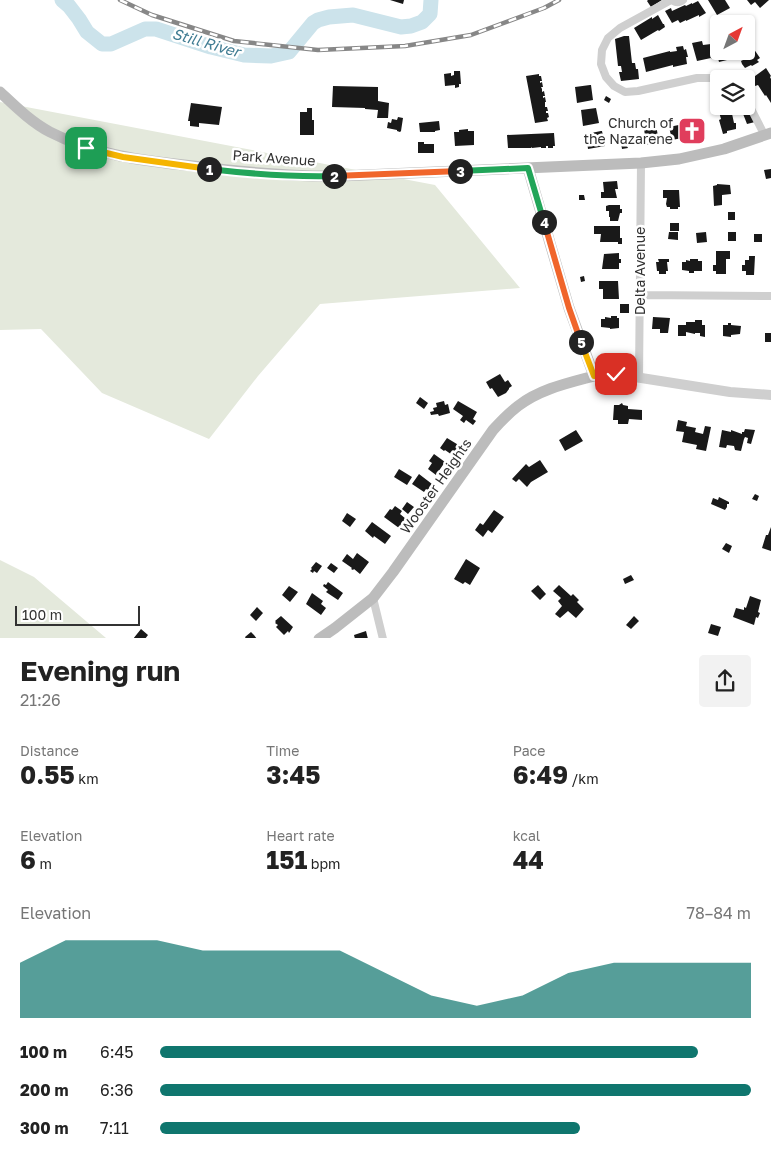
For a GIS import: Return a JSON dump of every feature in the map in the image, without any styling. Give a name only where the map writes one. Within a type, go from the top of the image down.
[{"type":"main road","name":"Park Avenue","points":[[0,92],[14,106],[49,132],[86,148],[123,157],[151,161],[246,173],[308,177],[640,163],[679,159],[724,149],[768,135]]},
{"type":"main road","points":[[528,168],[569,308],[594,376]]},
{"type":"main road","name":"Wooster Heights","points":[[319,638],[373,598],[504,417],[519,405],[540,393],[563,384],[594,376]]},
{"type":"street","points":[[683,0],[676,2],[671,0],[620,28],[608,38],[602,50],[601,64],[606,77],[614,86],[625,92],[697,78],[710,78]]},
{"type":"street","points":[[755,114],[768,135]]},
{"type":"street","name":"Delta Avenue","points":[[639,378],[640,163]]},
{"type":"street","points":[[640,295],[771,296]]},
{"type":"street","points":[[594,376],[616,374],[730,392],[771,395]]},
{"type":"street","points":[[373,598],[383,638]]},
{"type":"shaded area","points":[[0,102],[435,185],[520,288],[320,304],[258,376],[209,439],[102,393],[41,329],[0,330]]},
{"type":"shaded area","points":[[0,560],[34,577],[106,638],[0,638]]},
{"type":"building","points":[[390,0],[404,0],[403,4]]},
{"type":"building","points":[[648,0],[662,0],[651,7]]},
{"type":"building","points":[[708,0],[725,0],[730,8],[717,15]]},
{"type":"building","points":[[747,0],[769,0],[760,8],[755,2],[751,5]]},
{"type":"building","points":[[698,1],[706,13],[680,23],[678,20],[672,23],[665,11],[671,8],[672,11]]},
{"type":"building","points":[[658,15],[665,27],[641,40],[634,28]]},
{"type":"building","points":[[629,36],[632,63],[635,63],[636,69],[638,69],[639,79],[621,81],[619,72],[622,72],[621,66],[618,66],[615,39]]},
{"type":"building","points":[[702,41],[703,45],[710,44],[710,58],[697,61],[692,43]]},
{"type":"building","points":[[683,46],[688,57],[686,57],[687,64],[673,67],[673,65],[646,72],[643,58],[677,51],[676,47]]},
{"type":"building","points":[[755,51],[760,58],[757,60],[759,62],[745,68],[741,61],[755,60]]},
{"type":"building","points":[[766,68],[771,76],[771,103],[758,85],[755,86],[755,76]]},
{"type":"building","points":[[454,71],[460,71],[461,84],[455,88],[455,85],[445,86],[444,74],[451,73],[451,76],[454,75]]},
{"type":"building","points":[[539,74],[542,81],[540,83],[542,82],[543,87],[541,87],[542,92],[544,91],[545,96],[543,98],[545,97],[545,107],[547,107],[548,111],[546,113],[548,113],[549,117],[547,118],[548,121],[535,123],[526,76]]},
{"type":"building","points":[[591,85],[593,100],[577,103],[575,87]]},
{"type":"building","points":[[333,86],[378,87],[378,101],[389,103],[388,118],[377,118],[378,110],[332,107]]},
{"type":"building","points":[[606,96],[611,99],[609,103],[604,100]]},
{"type":"building","points":[[191,103],[222,107],[219,125],[199,123],[199,127],[190,126],[190,121],[188,121]]},
{"type":"building","points":[[307,108],[312,108],[314,135],[300,135],[300,112],[307,112]]},
{"type":"building","points":[[596,108],[599,123],[583,126],[581,110]]},
{"type":"building","points":[[720,115],[732,115],[734,123],[736,123],[736,129],[723,134],[719,120],[721,119]]},
{"type":"building","points":[[744,115],[751,115],[755,122],[747,124]]},
{"type":"building","points":[[398,117],[403,118],[400,132],[387,128],[388,122],[391,123],[392,119],[397,120]]},
{"type":"building","points":[[653,118],[659,142],[646,145],[641,120]]},
{"type":"building","points":[[439,121],[440,130],[420,132],[419,123]]},
{"type":"building","points":[[698,121],[701,135],[693,136],[693,139],[688,140],[687,137],[672,140],[669,127]]},
{"type":"building","points":[[468,129],[468,131],[474,131],[474,145],[455,146],[454,132]]},
{"type":"building","points":[[602,131],[605,146],[588,149],[586,134]]},
{"type":"building","points":[[554,133],[555,146],[553,148],[546,146],[546,148],[508,148],[507,135]]},
{"type":"building","points":[[632,134],[633,145],[622,149],[620,136]]},
{"type":"building","points":[[418,142],[434,144],[434,153],[418,153]]},
{"type":"building","points":[[771,169],[771,178],[766,179],[764,170]]},
{"type":"building","points":[[617,181],[618,189],[615,189],[617,198],[601,198],[601,192],[604,192],[603,182]]},
{"type":"building","points":[[717,184],[730,185],[731,194],[722,195],[722,205],[714,206],[713,186]]},
{"type":"building","points":[[663,190],[679,190],[680,207],[678,209],[667,207],[667,198],[663,198]]},
{"type":"building","points":[[579,195],[584,195],[585,200],[579,200]]},
{"type":"building","points":[[620,205],[622,213],[620,213],[618,221],[610,221],[609,211],[606,211],[606,206]]},
{"type":"building","points":[[728,212],[735,212],[735,220],[728,220]]},
{"type":"building","points":[[670,223],[679,223],[679,231],[670,231]]},
{"type":"building","points":[[594,226],[620,226],[622,244],[618,244],[618,242],[600,242],[601,234],[594,234]]},
{"type":"building","points":[[669,232],[678,232],[678,240],[668,239]]},
{"type":"building","points":[[706,232],[707,242],[697,243],[696,233]]},
{"type":"building","points":[[728,232],[736,232],[736,241],[728,241]]},
{"type":"building","points":[[754,234],[762,234],[762,242],[754,242]]},
{"type":"building","points":[[716,251],[730,251],[730,259],[726,259],[726,274],[716,274],[716,271],[713,271],[713,265],[716,265]]},
{"type":"building","points":[[619,253],[621,263],[619,263],[619,269],[602,269],[604,254]]},
{"type":"building","points":[[749,256],[755,256],[754,275],[746,275],[746,271],[742,271],[742,265],[745,265],[745,260],[749,260]]},
{"type":"building","points":[[658,259],[669,259],[666,274],[659,274],[659,271],[657,271],[656,262],[659,262]]},
{"type":"building","points":[[690,259],[702,261],[702,271],[689,273],[689,271],[682,270],[682,262],[690,261]]},
{"type":"building","points":[[584,276],[585,281],[581,282],[580,277]]},
{"type":"building","points":[[599,281],[618,281],[619,299],[603,299],[603,289],[599,289]]},
{"type":"building","points":[[620,304],[629,304],[629,313],[620,313]]},
{"type":"building","points":[[611,316],[619,318],[619,328],[601,327],[601,319],[605,319],[605,317],[611,318]]},
{"type":"building","points":[[653,317],[670,318],[668,333],[660,333],[660,329],[652,329]]},
{"type":"building","points":[[695,320],[702,320],[702,325],[705,325],[705,337],[700,336],[700,333],[686,332],[686,336],[678,336],[678,325],[686,325],[686,322],[695,322]]},
{"type":"building","points":[[728,323],[741,326],[740,334],[731,335],[731,337],[723,336],[723,325],[728,325]]},
{"type":"building","points":[[765,333],[771,333],[771,342],[765,342]]},
{"type":"building","points":[[500,374],[505,382],[508,380],[512,386],[506,393],[498,397],[486,382]]},
{"type":"building","points":[[420,397],[428,403],[424,409],[416,403]]},
{"type":"building","points":[[444,401],[445,405],[448,404],[450,413],[439,416],[438,414],[431,415],[430,412],[434,411],[433,408],[437,407],[436,403]]},
{"type":"building","points":[[458,401],[477,412],[473,419],[476,421],[473,425],[466,420],[464,423],[460,420],[463,416],[453,409]]},
{"type":"building","points":[[622,403],[628,406],[628,409],[642,410],[642,420],[629,419],[628,424],[618,424],[618,420],[613,420],[614,405]]},
{"type":"building","points":[[678,420],[687,422],[686,426],[696,428],[695,432],[703,434],[705,426],[711,427],[706,451],[696,449],[697,445],[682,442],[684,432],[676,431]]},
{"type":"building","points":[[745,429],[755,430],[751,444],[747,443],[748,438],[745,437],[741,451],[735,450],[734,446],[719,447],[722,430],[731,432],[731,430],[742,434]]},
{"type":"building","points":[[576,430],[583,441],[565,451],[559,440]]},
{"type":"building","points":[[447,438],[465,449],[458,459],[440,448]]},
{"type":"building","points":[[434,454],[445,462],[436,475],[428,469],[432,463],[429,461]]},
{"type":"building","points":[[540,460],[548,472],[531,482],[527,487],[519,479],[516,482],[512,479],[526,464],[529,467]]},
{"type":"building","points":[[399,469],[412,477],[407,485],[394,477]]},
{"type":"building","points":[[419,474],[432,484],[424,492],[412,484]]},
{"type":"building","points":[[755,494],[759,496],[757,501],[752,499]]},
{"type":"building","points":[[719,497],[729,502],[725,510],[711,504],[713,498],[718,500]]},
{"type":"building","points":[[407,502],[414,507],[408,514],[402,509]]},
{"type":"building","points":[[395,506],[402,511],[400,514],[406,519],[399,528],[384,517]]},
{"type":"building","points":[[494,510],[504,517],[492,533],[488,530],[483,537],[475,530],[480,523],[483,525]]},
{"type":"building","points":[[347,513],[356,519],[350,527],[342,521]]},
{"type":"building","points":[[372,522],[391,536],[385,544],[374,536],[373,538],[365,531]]},
{"type":"building","points":[[771,527],[771,551],[762,548]]},
{"type":"building","points":[[726,543],[732,546],[729,553],[722,549]]},
{"type":"building","points":[[357,553],[369,562],[360,574],[342,561],[347,554],[353,559]]},
{"type":"building","points":[[466,559],[480,568],[470,585],[465,582],[463,584],[454,579]]},
{"type":"building","points":[[316,562],[322,566],[317,573],[314,571],[313,573],[310,571]]},
{"type":"building","points":[[331,563],[338,568],[334,573],[327,568]]},
{"type":"building","points":[[631,575],[634,580],[625,584],[623,579]]},
{"type":"building","points":[[328,582],[343,593],[338,600],[326,592],[328,590],[323,586]]},
{"type":"building","points":[[538,585],[546,594],[540,600],[531,591]]},
{"type":"building","points":[[559,585],[571,596],[573,594],[579,600],[577,602],[584,609],[576,618],[568,611],[560,618],[555,614],[562,606],[558,601],[561,598],[553,591]]},
{"type":"building","points":[[289,586],[298,592],[290,602],[282,595]]},
{"type":"building","points":[[312,593],[323,601],[321,604],[326,608],[321,615],[306,604]]},
{"type":"building","points":[[750,596],[761,600],[758,612],[760,613],[758,618],[756,617],[754,625],[733,617],[736,608],[744,610],[744,607],[746,608]]},
{"type":"building","points":[[257,607],[263,613],[256,621],[250,615]]},
{"type":"building","points":[[281,616],[293,627],[289,633],[288,631],[284,635],[276,627],[278,625],[275,623]]},
{"type":"building","points":[[634,616],[639,621],[631,629],[626,625]]},
{"type":"building","points":[[711,624],[721,627],[718,636],[708,633]]},
{"type":"building","points":[[141,629],[148,635],[146,638],[134,638]]},
{"type":"building","points":[[366,631],[368,638],[355,638],[354,635]]},
{"type":"building","points":[[251,632],[256,638],[246,638]]},
{"type":"waterway","name":"Still River","points":[[62,0],[69,6],[87,32],[102,44],[111,44],[145,29],[156,29],[211,47],[244,55],[271,56],[289,52],[313,23],[318,20],[353,15],[401,27],[411,26],[422,22],[430,14],[431,0]]},
{"type":"railway","points":[[120,0],[152,15],[234,41],[318,50],[405,46],[471,35],[544,8],[559,0]]},
{"type":"place","name":"Church of the Nazarene","points":[[692,131]]},
{"type":"route","points":[[86,148],[123,157],[176,164],[246,173],[308,177],[528,168],[569,308],[594,376],[616,374]]}]
